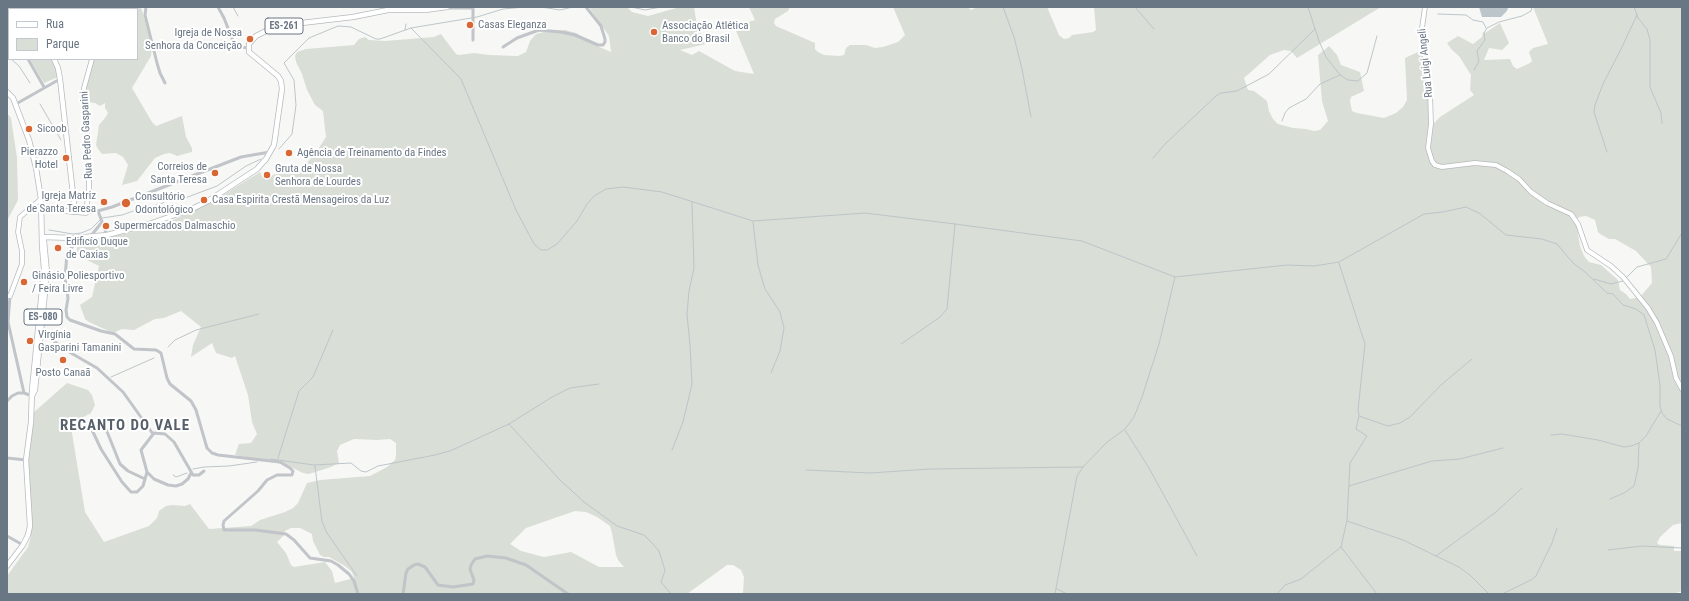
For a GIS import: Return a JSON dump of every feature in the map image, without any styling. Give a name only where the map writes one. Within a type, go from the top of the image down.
[{"type":"main road","name":"ES-261","points":[[248,48],[256,36],[266,31],[294,24],[353,17],[388,10],[425,10],[445,7]]},
{"type":"main road","points":[[7,92],[11,95],[16,104],[29,140],[41,199],[43,237],[90,237],[107,235],[149,224],[192,209],[248,175],[266,159],[276,141],[282,84],[278,76],[251,55],[248,48]]},
{"type":"main road","points":[[42,208],[75,212],[60,79],[54,60]]},
{"type":"main road","name":"ES-080","points":[[32,396],[35,390],[48,269],[43,237]]},
{"type":"main road","name":"ES-080","points":[[7,566],[23,545],[28,535],[30,526],[26,460],[44,272],[42,246],[43,237]]},
{"type":"street","points":[[146,7],[145,15],[157,63],[165,82]]},
{"type":"street","points":[[218,7],[233,41],[241,47],[248,48]]},
{"type":"street","points":[[445,7],[472,7],[473,40]]},
{"type":"street","points":[[503,47],[517,38],[539,30],[561,32],[598,45],[603,45],[606,42],[606,39],[601,26],[586,7]]},
{"type":"street","name":"Rua Luigi Angeli","points":[[1425,7],[1423,14],[1422,37],[1428,76],[1431,119],[1428,148],[1429,156],[1435,165],[1442,167],[1475,164],[1496,166],[1519,179],[1531,192],[1547,204],[1571,214],[1575,218],[1587,250],[1611,266],[1623,277],[1648,308],[1657,323],[1671,356],[1676,378],[1682,389]]},
{"type":"street","points":[[29,60],[44,87]]},
{"type":"street","name":"Rua Pedro Gasparini","points":[[86,213],[89,182],[84,88],[92,60]]},
{"type":"street","points":[[16,104],[60,79]]},
{"type":"street","points":[[247,149],[248,154]]},
{"type":"street","points":[[75,212],[86,213],[98,211],[248,154],[271,152]]},
{"type":"street","points":[[24,393],[8,322],[8,296],[21,269],[22,259],[18,221],[21,215],[41,199]]},
{"type":"street","points":[[98,211],[107,235]]},
{"type":"street","points":[[101,220],[90,237],[69,249],[66,257],[65,278],[68,298],[66,310],[67,317],[70,320],[101,331],[115,334],[134,350],[156,350],[161,353],[163,358],[164,373],[168,381],[194,405],[207,448],[218,455],[280,462],[294,472],[292,475],[277,475],[267,480],[258,491],[224,522],[222,525],[224,530],[256,530],[286,534],[294,540],[310,558],[331,561],[349,574],[354,581],[358,594]]},
{"type":"street","points":[[41,331],[64,349],[97,368],[123,392],[153,434]]},
{"type":"street","points":[[7,401],[15,394],[24,393],[32,396]]},
{"type":"street","points":[[102,419],[120,464],[128,471],[145,479]]},
{"type":"street","points":[[84,423],[93,432],[101,449],[128,489],[133,493],[139,491],[147,472]]},
{"type":"street","points":[[153,434],[140,450],[147,472],[154,478],[168,485],[176,486],[182,484],[188,479],[191,473]]},
{"type":"street","points":[[153,434],[165,434],[174,442],[191,473],[196,476],[204,471]]},
{"type":"street","points":[[7,458],[26,460]]},
{"type":"street","points":[[7,536],[23,545]]},
{"type":"street","points":[[403,594],[406,573],[408,569],[414,565],[418,564],[425,567],[438,584],[453,587],[473,584],[474,580],[470,568],[471,564],[476,559],[487,556],[506,558],[526,565],[568,594]]},
{"type":"green space","points":[[68,7],[141,7],[152,45],[151,56],[132,88],[152,122],[156,126],[182,116],[186,137],[192,148],[192,152],[177,156],[170,153],[155,158],[137,181],[122,185],[128,165],[123,157],[116,153],[102,154],[96,145],[99,125],[108,113],[105,108],[105,103],[100,106],[95,103],[86,102],[85,91],[93,60],[138,60],[138,8]]},
{"type":"green space","points":[[589,7],[627,7],[632,12],[648,16],[680,7],[694,7],[697,26],[706,44],[680,50],[692,55],[699,51],[735,71],[754,74],[734,26],[755,20],[749,7],[790,7],[788,11],[775,19],[774,23],[776,26],[815,43],[815,49],[824,55],[840,56],[844,55],[846,48],[850,45],[866,45],[875,48],[898,42],[905,35],[893,7],[967,7],[971,10],[978,7],[1047,7],[1059,35],[1064,39],[1069,38],[1072,35],[1093,32],[1096,30],[1094,7],[1381,7],[1297,58],[1291,51],[1284,50],[1270,55],[1244,78],[1248,90],[1254,91],[1267,101],[1269,111],[1273,119],[1278,124],[1314,131],[1320,130],[1328,121],[1322,101],[1318,55],[1329,46],[1337,55],[1341,65],[1360,72],[1364,91],[1351,97],[1350,101],[1352,111],[1384,118],[1396,113],[1403,107],[1407,100],[1405,58],[1418,52],[1424,59],[1433,113],[1433,124],[1440,117],[1474,95],[1470,90],[1471,75],[1459,56],[1447,43],[1458,36],[1473,44],[1482,37],[1483,32],[1485,33],[1500,23],[1509,43],[1502,50],[1489,48],[1484,60],[1510,59],[1513,66],[1517,69],[1532,61],[1529,52],[1533,48],[1548,44],[1533,7],[1682,7],[1682,523],[1673,525],[1660,537],[1657,543],[1660,545],[1674,546],[1674,551],[1682,551],[1682,591],[1673,594],[743,594],[744,577],[741,570],[733,565],[727,565],[687,594],[7,594],[7,576],[28,547],[31,536],[26,467],[33,413],[67,383],[88,390],[92,395],[95,405],[91,413],[74,422],[71,427],[85,512],[104,542],[149,526],[157,518],[159,511],[166,506],[172,505],[185,506],[190,504],[209,529],[251,526],[260,520],[293,508],[298,503],[307,483],[320,480],[370,476],[387,467],[395,460],[396,443],[390,439],[354,439],[340,445],[337,451],[339,463],[309,474],[303,473],[287,465],[235,455],[239,444],[251,443],[257,434],[252,422],[248,395],[235,356],[232,358],[216,353],[212,343],[191,357],[193,345],[201,327],[181,311],[164,318],[155,319],[134,330],[122,329],[113,333],[89,322],[85,319],[80,305],[92,297],[99,266],[77,255],[77,245],[94,239],[124,234],[167,223],[215,200],[260,172],[263,178],[304,166],[315,154],[326,137],[323,111],[315,105],[307,90],[296,62],[295,56],[297,52],[306,49],[354,45],[359,39],[365,37],[369,40],[385,41],[434,37],[441,34],[456,54],[459,55],[474,53],[518,56],[526,52],[530,41],[536,34],[565,30],[576,33],[597,46],[611,52],[609,36]],"holes":[[[1586,216],[1595,220],[1598,232],[1600,234],[1609,239],[1615,239],[1636,251],[1651,267],[1652,283],[1640,297],[1630,299],[1620,290],[1618,280],[1601,265],[1589,262],[1584,256],[1580,246],[1576,221],[1579,217]],[[575,511],[586,512],[597,517],[610,526],[616,555],[624,567],[599,567],[571,552],[544,557],[521,551],[510,544],[526,528]],[[291,528],[300,528],[312,534],[313,541],[320,555],[329,557],[345,566],[352,572],[354,578],[335,583],[332,571],[325,562],[294,567],[291,565],[286,553],[277,542],[284,535],[285,531]]]},
{"type":"green space","points":[[31,60],[53,60],[56,66],[58,77],[44,83]]},
{"type":"green space","points":[[7,113],[11,118],[17,158],[18,200],[8,219],[7,258]]},
{"type":"shaded area","points":[[1479,7],[1507,7],[1508,9],[1501,17],[1482,17]]},
{"type":"waterway","points":[[233,7],[238,16]]},
{"type":"waterway","points":[[279,149],[292,134],[296,105],[294,80],[284,63],[309,38],[338,26],[351,27],[376,39],[380,39],[411,28],[477,17],[503,9],[526,7]]},
{"type":"waterway","points":[[541,7],[560,10],[573,7]]},
{"type":"waterway","points":[[631,7],[645,10],[661,7]]},
{"type":"waterway","points":[[1003,7],[1014,37],[1031,117]]},
{"type":"waterway","points":[[1135,7],[1154,29]]},
{"type":"waterway","points":[[1308,7],[1326,57],[1340,75],[1348,80],[1358,81],[1367,73],[1377,36]]},
{"type":"waterway","points":[[1474,70],[1479,61],[1477,51],[1485,40],[1484,33],[1487,28],[1499,22],[1522,16],[1531,11],[1532,7]]},
{"type":"waterway","points":[[1634,7],[1638,18],[1647,29],[1650,40],[1650,87],[1661,113],[1662,123]]},
{"type":"waterway","points":[[1438,14],[1466,15],[1473,20],[1483,22],[1486,28]]},
{"type":"waterway","points":[[1607,152],[1594,112],[1595,105],[1603,84],[1637,15]]},
{"type":"waterway","points":[[405,30],[406,24]]},
{"type":"waterway","points":[[411,28],[461,79],[516,210],[534,244],[541,250],[547,250],[557,244],[577,221],[587,204],[594,196],[606,189],[623,187],[662,192],[753,221],[865,213],[1082,241],[1175,277],[1287,265],[1314,266],[1339,262],[1424,214],[1466,207],[1479,213],[1506,235],[1542,239],[1557,244],[1573,263],[1607,293],[1613,294],[1623,305],[1636,309],[1644,315],[1655,350],[1660,385],[1660,406],[1662,413],[1667,419],[1682,426]]},
{"type":"waterway","points":[[1153,158],[1165,144],[1216,96],[1221,93],[1237,91],[1269,74],[1315,29]]},
{"type":"waterway","points":[[12,60],[19,66],[30,83]]},
{"type":"waterway","points":[[1282,121],[1289,108],[1306,99],[1320,84],[1340,75]]},
{"type":"waterway","points":[[40,104],[61,140]]},
{"type":"waterway","points":[[49,230],[73,234],[81,233],[91,229],[102,218],[122,215],[161,204],[170,198],[185,198],[217,186],[246,166],[261,159]]},
{"type":"waterway","points":[[672,450],[683,422],[692,384],[687,314],[689,291],[694,268],[692,202]]},
{"type":"waterway","points":[[753,222],[758,265],[762,279],[765,289],[780,312],[784,328],[780,351],[771,373]]},
{"type":"waterway","points":[[901,344],[940,317],[947,309],[955,224]]},
{"type":"waterway","points":[[1627,277],[1637,267],[1666,259],[1682,233]]},
{"type":"waterway","points":[[1277,594],[1285,585],[1301,579],[1341,547],[1347,520],[1350,463],[1367,436],[1356,429],[1359,416],[1358,410],[1365,344],[1339,263]]},
{"type":"waterway","points":[[1055,594],[1077,476],[1083,467],[1106,443],[1125,429],[1134,417],[1159,344],[1175,277]]},
{"type":"waterway","points":[[1594,279],[1611,284],[1623,281]]},
{"type":"waterway","points":[[168,347],[175,340],[196,330],[259,314]]},
{"type":"waterway","points":[[278,458],[299,391],[313,377],[333,330]]},
{"type":"waterway","points":[[111,377],[154,358]]},
{"type":"waterway","points":[[1359,416],[1388,426],[1400,423],[1410,417],[1441,385],[1472,359]]},
{"type":"waterway","points":[[271,459],[314,465],[351,463],[361,471],[366,472],[378,466],[450,451],[509,424],[552,397],[570,388],[599,384]]},
{"type":"waterway","points":[[1551,435],[1562,434],[1598,440],[1624,447],[1631,446],[1639,443],[1646,436],[1661,411]]},
{"type":"waterway","points":[[509,424],[559,479],[584,502],[617,526],[644,535],[653,544],[659,551],[665,571],[661,582],[671,594]]},
{"type":"waterway","points":[[1125,430],[1149,468],[1197,556]]},
{"type":"waterway","points":[[1610,499],[1624,493],[1634,486],[1638,468],[1639,443]]},
{"type":"waterway","points":[[1349,486],[1432,461],[1460,459],[1503,448]]},
{"type":"waterway","points":[[193,469],[257,462]]},
{"type":"waterway","points":[[315,466],[322,522],[327,533],[357,576]]},
{"type":"waterway","points":[[806,470],[870,473],[930,469],[1083,467]]},
{"type":"waterway","points":[[173,475],[176,477],[187,473]]},
{"type":"waterway","points":[[1436,556],[1496,512],[1522,488]]},
{"type":"waterway","points":[[1347,521],[1403,540],[1459,567],[1471,576],[1489,594]]},
{"type":"waterway","points":[[1502,594],[1536,576],[1552,543],[1557,528]]},
{"type":"waterway","points":[[1608,550],[1642,546],[1682,548]]},
{"type":"waterway","points":[[1341,547],[1377,594]]},
{"type":"waterway","points":[[1057,589],[1067,594]]},
{"type":"place","name":"Casas Eleganza","points":[[470,25]]},
{"type":"place","name":"Associação Atlética Banco do Brasil","points":[[654,32]]},
{"type":"place","name":"Igreja de Nossa Senhora da Conceição","points":[[250,39]]},
{"type":"place","name":"Sicoob","points":[[29,129]]},
{"type":"place","name":"Agência de Treinamento da Findes","points":[[289,153]]},
{"type":"place","name":"Pierazzo Hotel","points":[[66,158]]},
{"type":"place","name":"Correios de Santa Teresa","points":[[215,173]]},
{"type":"place","name":"Gruta de Nossa Senhora de Lourdes","points":[[267,175]]},
{"type":"place","name":"Casa Espirita Crestã Mensageiros da Luz","points":[[204,200]]},
{"type":"place","name":"Igreja Matriz de Santa Teresa","points":[[104,202]]},
{"type":"place","name":"Consultório Odontológico","points":[[126,203]]},
{"type":"place","name":"Supermercados Dalmaschio","points":[[106,226]]},
{"type":"place","name":"Edificío Duque de Caxias","points":[[58,248]]},
{"type":"place","name":"Ginásio Poliesportivo / Feira Livre","points":[[24,282]]},
{"type":"place","name":"Virgínia Gasparini Tamanini","points":[[30,341]]},
{"type":"place","name":"Posto Canaã","points":[[63,360]]},
{"type":"district","name":"RECANTO DO VALE","points":[[125,426]]}]
